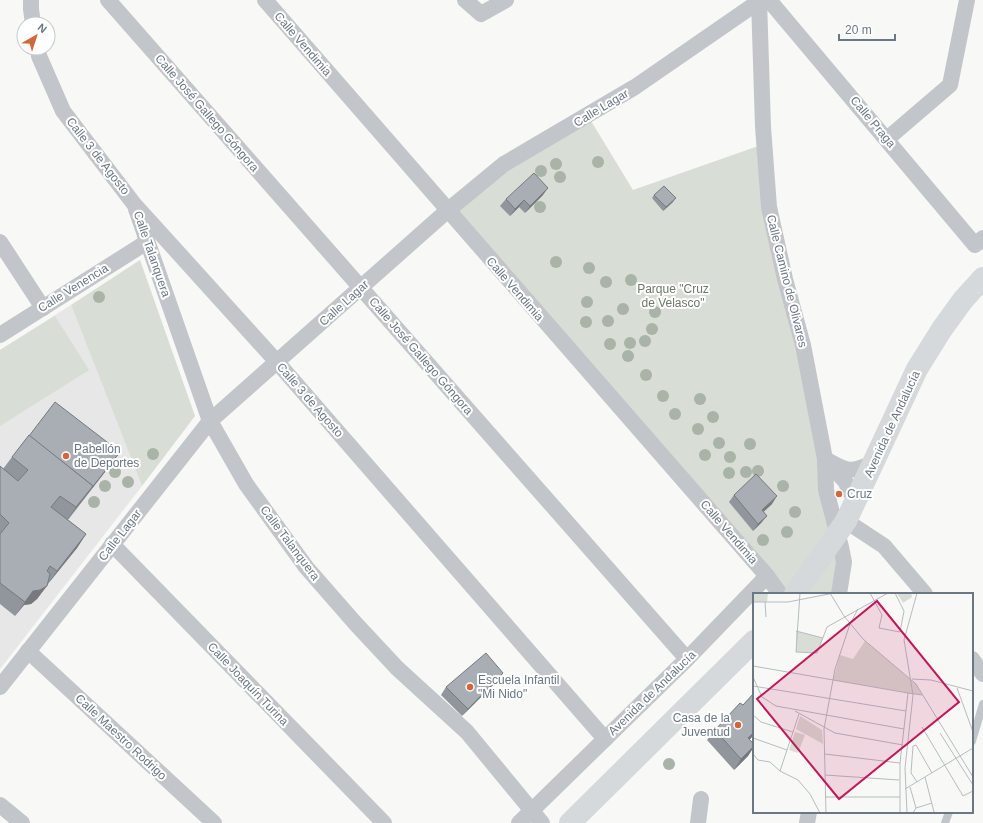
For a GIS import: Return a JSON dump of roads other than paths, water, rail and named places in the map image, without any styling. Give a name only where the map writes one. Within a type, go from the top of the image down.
[{"type":"main road","name":"Avenida de Andalucía","points":[[796,593],[842,528],[917,369],[963,300],[983,278]]},
{"type":"main road","points":[[570,823],[753,642]]},
{"type":"street","points":[[31,0],[32,16]]},
{"type":"street","name":"Calle José Gallego Góngora","points":[[108,0],[687,659]]},
{"type":"street","name":"Calle Vendimia","points":[[265,0],[447,211],[768,576]]},
{"type":"street","points":[[465,0],[481,14],[506,0]]},
{"type":"street","name":"Calle Lagar","points":[[0,687],[210,421],[447,211],[504,164],[635,87],[762,0]]},
{"type":"street","name":"Calle Praga","points":[[762,0],[979,242]]},
{"type":"street","name":"Calle Camino de Olivares","points":[[762,0],[763,127],[769,207],[785,279],[803,345],[825,459],[826,490],[842,528],[844,562],[839,593]]},
{"type":"street","points":[[887,139],[950,85],[967,0]]},
{"type":"street","name":"Calle 3 de Agosto","points":[[39,56],[63,111],[134,204],[277,362],[605,739]]},
{"type":"street","name":"Calle Talanquera","points":[[134,204],[210,421],[246,484],[306,567],[397,668],[467,732],[542,823]]},
{"type":"street","points":[[0,242],[43,308]]},
{"type":"street","name":"Calle Venencia","points":[[0,335],[147,242]]},
{"type":"street","points":[[825,459],[842,469],[856,470],[873,462]]},
{"type":"street","points":[[825,459],[844,481],[855,501]]},
{"type":"street","points":[[842,528],[884,546],[924,593]]},
{"type":"street","name":"Calle Joaquín Turina","points":[[112,544],[384,823]]},
{"type":"street","points":[[768,576],[779,593]]},
{"type":"street","name":"Avenida de Andalucía","points":[[519,823],[687,659],[768,576]]},
{"type":"street","name":"Calle Maestro Rodrigo","points":[[28,651],[214,823]]},
{"type":"street","points":[[973,660],[983,674]]},
{"type":"street","points":[[698,823],[701,799]]},
{"type":"street","points":[[0,805],[22,823]]},
{"type":"street","points":[[808,823],[809,813]]},
{"type":"lane","points":[[973,737],[983,704]]},
{"type":"lane","points":[[945,823],[949,813]]},
{"type":"place","name":"Pabellón de Deportes","points":[[66,456]]},
{"type":"place","name":"Cruz","points":[[839,494]]},
{"type":"place","name":"Escuela Infantil \"Mi Nido\"","points":[[470,687]]},
{"type":"place","name":"Casa de la Juventud","points":[[738,725]]},
{"type":"park label","name":"Parque \"Cruz de Velasco\"","points":[[673,296]]}]
